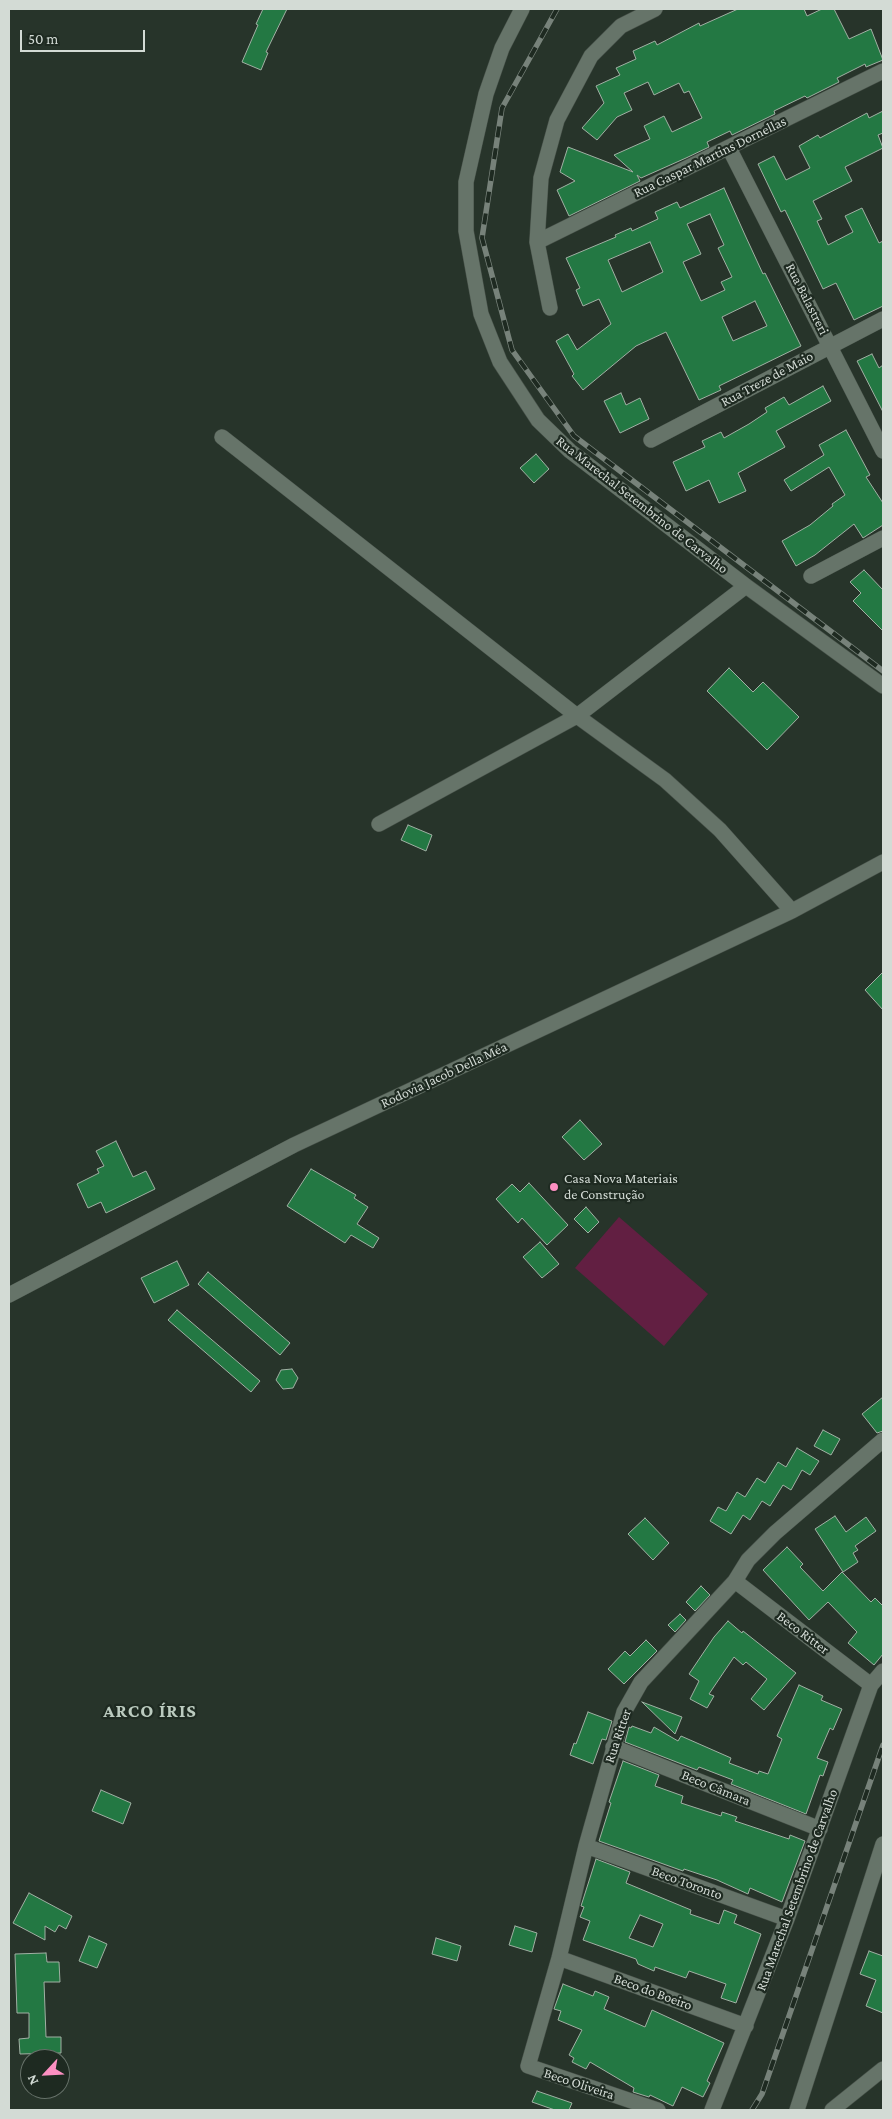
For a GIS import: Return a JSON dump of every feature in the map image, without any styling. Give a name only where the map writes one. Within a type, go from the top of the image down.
[{"type":"street","name":"Rua Marechal Setembrino de Carvalho","points":[[522,9],[502,48],[486,94],[466,182],[466,231],[481,314],[500,362],[538,420],[570,451],[746,586],[883,686]]},
{"type":"street","points":[[550,308],[537,242],[541,178],[557,120],[591,56],[621,26],[655,9]]},
{"type":"street","name":"Rua Gaspar Martins Dornellas","points":[[537,242],[883,70]]},
{"type":"street","name":"Rua Balastreri","points":[[729,148],[883,451]]},
{"type":"street","name":"Rua Treze de Maio","points":[[650,440],[883,319]]},
{"type":"street","points":[[222,437],[577,716],[665,780],[720,830],[792,910]]},
{"type":"street","points":[[811,576],[883,538]]},
{"type":"street","points":[[380,824],[577,716],[746,586]]},
{"type":"street","name":"Rodovia Jacob Della Méa","points":[[9,1295],[294,1145],[792,910],[883,862]]},
{"type":"street","name":"Rua Ritter","points":[[528,2066],[559,1958],[586,1846],[613,1747],[624,1712],[641,1682],[735,1581],[748,1560],[776,1533],[883,1440]]},
{"type":"street","name":"Beco Ritter","points":[[735,1581],[871,1685]]},
{"type":"street","name":"Rua Marechal Setembrino de Carvalho","points":[[712,2110],[787,1920],[871,1685],[883,1671]]},
{"type":"street","name":"Beco Câmara","points":[[613,1747],[820,1829]]},
{"type":"street","points":[[797,2110],[881,1862],[883,1844]]},
{"type":"street","name":"Beco Toronto","points":[[586,1846],[787,1920]]},
{"type":"street","name":"Beco do Boeiro","points":[[559,1958],[746,2026]]},
{"type":"street","name":"Beco Oliveira","points":[[528,2066],[658,2110]]},
{"type":"street","points":[[832,2110],[883,2069]]},
{"type":"shaded area","points":[[619,1217],[708,1294],[664,1346],[575,1268]]},
{"type":"building","points":[[263,9],[287,9],[266,52],[268,53],[261,70],[242,62]]},
{"type":"building","points":[[738,9],[804,9],[807,16],[822,9],[834,9],[849,39],[871,29],[883,60],[866,67],[865,64],[837,78],[839,82],[807,98],[805,96],[774,111],[775,114],[732,135],[730,131],[707,142],[709,147],[686,158],[641,178],[637,175],[640,181],[569,216],[557,190],[575,181],[560,172],[568,147],[633,172],[614,155],[650,139],[644,126],[664,116],[672,132],[702,118],[689,91],[684,93],[679,83],[654,95],[648,82],[624,93],[632,110],[617,117],[597,140],[582,128],[604,103],[596,86],[620,75],[616,68],[636,59],[633,51],[655,41],[657,45],[699,23],[700,26]]},
{"type":"building","points":[[883,111],[883,133],[878,135],[883,148],[845,167],[852,181],[813,201],[822,219],[817,221],[828,245],[853,232],[845,216],[862,208],[879,243],[883,241],[883,306],[854,320],[836,283],[823,289],[785,210],[781,212],[758,164],[774,156],[786,180],[810,168],[799,146],[818,135],[820,138],[867,113],[869,118]]},
{"type":"building","points":[[724,188],[763,274],[765,273],[801,346],[719,386],[721,390],[699,400],[666,332],[636,346],[583,390],[572,376],[574,374],[556,341],[568,334],[577,350],[611,324],[599,299],[583,306],[576,290],[580,288],[566,258],[616,237],[615,235],[631,228],[632,231],[658,219],[655,212],[677,202],[680,208]],"holes":[[[710,214],[724,245],[718,248],[732,277],[721,282],[725,290],[701,301],[683,262],[701,254],[687,224]],[[650,242],[663,272],[622,292],[608,260]],[[755,301],[767,326],[733,341],[722,317]]]},
{"type":"building","points":[[872,354],[879,368],[883,365],[883,412],[857,361]]},
{"type":"building","points":[[823,386],[831,401],[776,431],[785,447],[738,473],[746,491],[719,503],[709,480],[686,491],[673,462],[705,447],[702,441],[721,432],[724,438],[749,424],[767,412],[765,408],[784,397],[789,405]]},
{"type":"building","points":[[621,393],[626,405],[640,398],[649,419],[620,433],[604,401]]},
{"type":"building","points":[[846,430],[870,475],[866,477],[883,503],[883,525],[863,538],[854,524],[815,555],[796,566],[782,541],[810,525],[833,506],[832,504],[845,495],[829,467],[791,491],[784,480],[824,455],[819,445]]},
{"type":"building","points":[[536,454],[549,469],[534,483],[520,468]]},
{"type":"building","points":[[864,570],[883,590],[883,631],[853,601],[861,593],[850,582]]},
{"type":"building","points":[[729,668],[753,692],[763,682],[799,717],[767,750],[707,691]]},
{"type":"building","points":[[408,825],[432,835],[426,851],[401,840]]},
{"type":"building","points":[[883,972],[883,1010],[865,990]]},
{"type":"building","points":[[580,1120],[602,1144],[584,1160],[562,1137]]},
{"type":"building","points":[[116,1141],[133,1177],[146,1171],[155,1189],[106,1213],[101,1202],[88,1208],[77,1184],[99,1173],[97,1169],[104,1166],[96,1151]]},
{"type":"building","points":[[311,1169],[356,1195],[354,1198],[368,1207],[357,1224],[379,1238],[373,1248],[351,1235],[345,1243],[287,1206]]},
{"type":"building","points":[[529,1183],[568,1225],[547,1245],[522,1218],[518,1223],[496,1199],[512,1184],[520,1192]]},
{"type":"building","points":[[586,1207],[599,1222],[588,1233],[574,1219]]},
{"type":"building","points":[[540,1242],[559,1264],[542,1278],[523,1257]]},
{"type":"building","points":[[177,1261],[189,1285],[154,1303],[141,1278]]},
{"type":"building","points":[[208,1272],[290,1343],[280,1355],[198,1284]]},
{"type":"building","points":[[177,1310],[260,1381],[251,1392],[168,1320]]},
{"type":"building","points":[[292,1369],[298,1378],[293,1388],[283,1389],[276,1380],[281,1370]]},
{"type":"building","points":[[883,1397],[883,1431],[877,1433],[862,1414]]},
{"type":"building","points":[[823,1430],[840,1439],[831,1455],[814,1446]]},
{"type":"building","points":[[797,1448],[819,1461],[810,1475],[802,1470],[791,1490],[783,1485],[770,1506],[762,1501],[750,1520],[743,1515],[731,1534],[710,1521],[718,1507],[726,1511],[737,1492],[745,1497],[757,1478],[765,1483],[778,1462],[786,1467]]},
{"type":"building","points":[[835,1516],[846,1532],[866,1517],[876,1531],[855,1546],[858,1550],[853,1553],[858,1562],[843,1572],[815,1529]]},
{"type":"building","points":[[645,1518],[669,1543],[653,1560],[628,1534]]},
{"type":"building","points":[[787,1547],[803,1564],[800,1567],[823,1591],[842,1572],[871,1602],[875,1598],[883,1606],[883,1654],[874,1665],[848,1643],[857,1632],[828,1602],[809,1620],[763,1570]]},
{"type":"building","points":[[701,1586],[710,1595],[695,1611],[686,1602]]},
{"type":"building","points":[[680,1614],[686,1620],[675,1632],[668,1625]]},
{"type":"building","points":[[728,1621],[796,1673],[764,1710],[751,1699],[767,1679],[746,1662],[743,1665],[734,1657],[709,1694],[714,1696],[707,1708],[690,1699],[699,1681],[689,1674],[714,1637]]},
{"type":"building","points":[[646,1640],[657,1651],[624,1684],[608,1669],[625,1651],[630,1656]]},
{"type":"building","points":[[799,1685],[823,1696],[821,1700],[842,1709],[833,1730],[830,1728],[817,1758],[828,1762],[823,1776],[820,1775],[806,1814],[731,1784],[733,1780],[699,1767],[697,1770],[625,1742],[629,1727],[631,1728],[632,1726],[651,1733],[654,1727],[678,1741],[681,1736],[731,1758],[729,1763],[758,1774],[759,1771],[768,1774],[782,1739],[777,1736]]},
{"type":"building","points":[[642,1702],[682,1717],[675,1734]]},
{"type":"building","points":[[588,1712],[612,1721],[606,1740],[602,1739],[593,1764],[570,1755]]},
{"type":"building","points":[[623,1761],[659,1775],[655,1786],[683,1796],[681,1803],[721,1816],[722,1812],[737,1817],[735,1821],[789,1839],[790,1835],[805,1841],[782,1902],[750,1888],[748,1894],[717,1880],[684,1869],[683,1871],[599,1841],[611,1803],[609,1802]]},
{"type":"building","points":[[101,1790],[131,1803],[123,1824],[92,1811]]},
{"type":"building","points":[[596,1859],[630,1872],[626,1883],[691,1910],[690,1914],[719,1924],[724,1910],[737,1915],[734,1923],[761,1934],[736,2003],[721,1998],[726,1984],[689,1971],[686,1978],[655,1967],[654,1971],[638,1964],[636,1959],[583,1940],[590,1921],[580,1917],[584,1907],[581,1906]],"holes":[[[640,1915],[663,1924],[653,1947],[629,1938]]]},
{"type":"building","points":[[29,1893],[72,1916],[66,1929],[59,1925],[55,1932],[45,1926],[45,1940],[13,1923]]},
{"type":"building","points":[[515,1926],[537,1933],[532,1952],[509,1945]]},
{"type":"building","points":[[89,1936],[107,1944],[97,1968],[79,1961]]},
{"type":"building","points":[[436,1938],[461,1946],[457,1961],[432,1954]]},
{"type":"building","points":[[869,1951],[883,1956],[883,2013],[866,2006],[876,1980],[860,1974]]},
{"type":"building","points":[[46,1953],[47,1962],[59,1962],[60,1982],[44,1982],[46,2037],[61,2037],[61,2049],[20,2049],[20,2054],[19,2039],[29,2038],[29,2013],[17,2013],[15,1954]]},
{"type":"building","points":[[563,1984],[593,1996],[595,1991],[609,1997],[604,2009],[645,2027],[652,2010],[724,2043],[707,2081],[710,2083],[703,2097],[682,2087],[673,2106],[650,2095],[649,2097],[633,2092],[634,2088],[590,2062],[586,2069],[572,2062],[574,2058],[569,2055],[582,2030],[558,2020],[561,2011],[554,2009]]},
{"type":"building","points":[[537,2091],[572,2103],[569,2110],[555,2110],[532,2102]]},
{"type":"railway","points":[[557,9],[502,108],[482,238],[512,350],[574,436],[883,671]]},
{"type":"railway","points":[[752,2110],[762,2094],[883,1745]]},
{"type":"place","name":"Casa Nova Materiais de Construção","points":[[554,1187]]},
{"type":"district","name":"ARCO ÍRIS","points":[[150,1711]]}]
